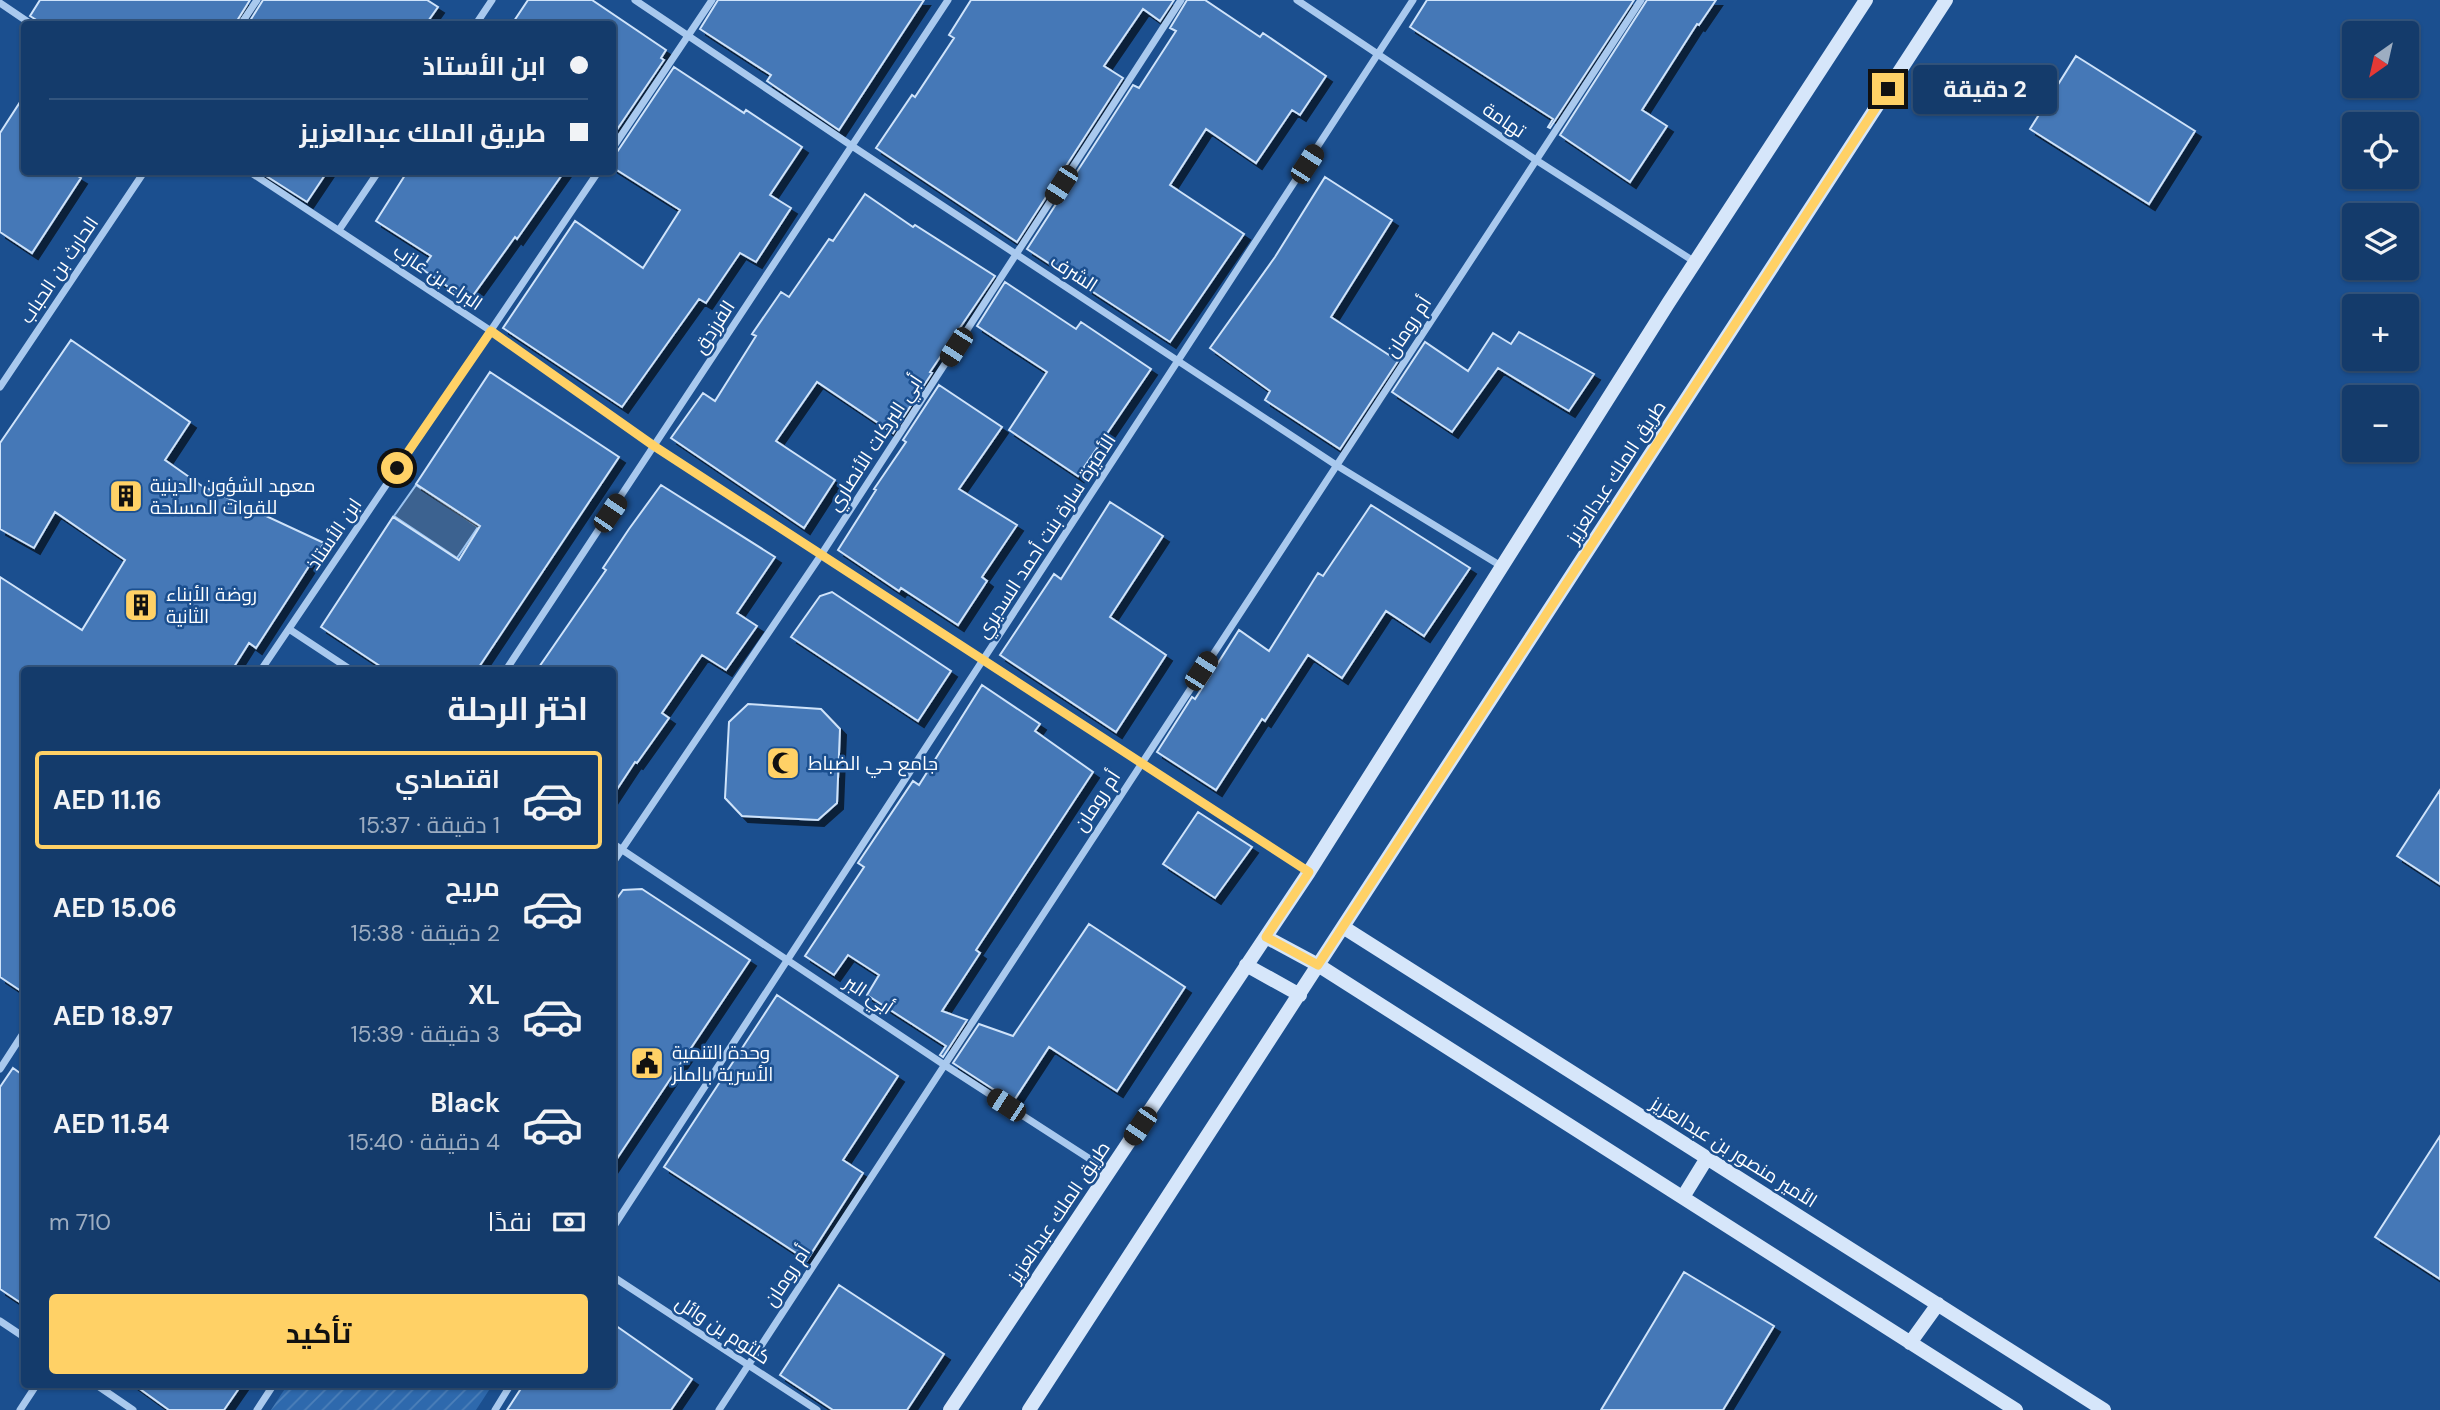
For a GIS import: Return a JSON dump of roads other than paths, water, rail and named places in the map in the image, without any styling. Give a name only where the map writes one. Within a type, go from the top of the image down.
[{"type":"main road","name":"طريق الملك عبدالعزيز","points":[[950,1410],[1309,872],[1695,262],[1866,0]]},
{"type":"main road","name":"طريق الملك عبدالعزيز","points":[[1029,1410],[1946,0]]},
{"type":"main road","name":"الأمير منصور بن عبدالعزيز","points":[[1343,927],[2104,1410]]},
{"type":"main road","points":[[1266,937],[1318,965],[2016,1410]]},
{"type":"main road","points":[[1247,965],[1300,995]]},
{"type":"main road","points":[[1683,1197],[1707,1158]]},
{"type":"main road","points":[[1910,1343],[1937,1304]]},
{"type":"street","points":[[8,9],[14,0]]},
{"type":"street","points":[[243,21],[257,0]]},
{"type":"street","points":[[477,21],[492,0]]},
{"type":"street","name":"الشرف","points":[[635,0],[1336,465],[1501,566]]},
{"type":"street","points":[[616,143],[712,0]]},
{"type":"street","name":"الفرزدق","points":[[508,667],[948,0]]},
{"type":"street","name":"أبي البركات الأنصاري","points":[[616,858],[821,555],[1181,0]]},
{"type":"street","name":"تهامة","points":[[1297,0],[1536,160],[1695,262]]},
{"type":"street","name":"الأميرة سارة بنت أحمد السديري","points":[[616,1222],[1413,0]]},
{"type":"street","name":"أم رومان","points":[[719,1410],[1641,0]]},
{"type":"street","points":[[0,4],[26,21]]},
{"type":"street","name":"الحارث بن الحباب","points":[[0,387],[142,175]]},
{"type":"street","name":"البراء بن عازب","points":[[255,175],[491,331],[654,446],[1309,872]]},
{"type":"street","points":[[339,230],[376,175]]},
{"type":"street","name":"ابن الأستاذ","points":[[263,667],[596,175]]},
{"type":"street","points":[[289,629],[346,667]]},
{"type":"street","name":"أبي البر","points":[[616,845],[1110,1172]]},
{"type":"street","points":[[0,1069],[21,1037]]},
{"type":"street","name":"كلثوم بن وائل","points":[[616,1279],[817,1410]]},
{"type":"street","points":[[0,1321],[21,1335]]},
{"type":"street","points":[[20,1410],[34,1388]]},
{"type":"street","points":[[101,1388],[133,1410]]},
{"type":"street","points":[[257,1410],[271,1388]]},
{"type":"street","points":[[495,1410],[509,1388]]},
{"type":"place","name":"معهد الشؤون الدينية للقوات المسلحة","points":[[126,496]]},
{"type":"place","name":"روضة الأبناء الثانية","points":[[141,605]]},
{"type":"place","name":"جامع حي الضباط","points":[[783,763]]},
{"type":"place","name":"وحدة التنمية الأسرية بالملز","points":[[647,1063]]}]
